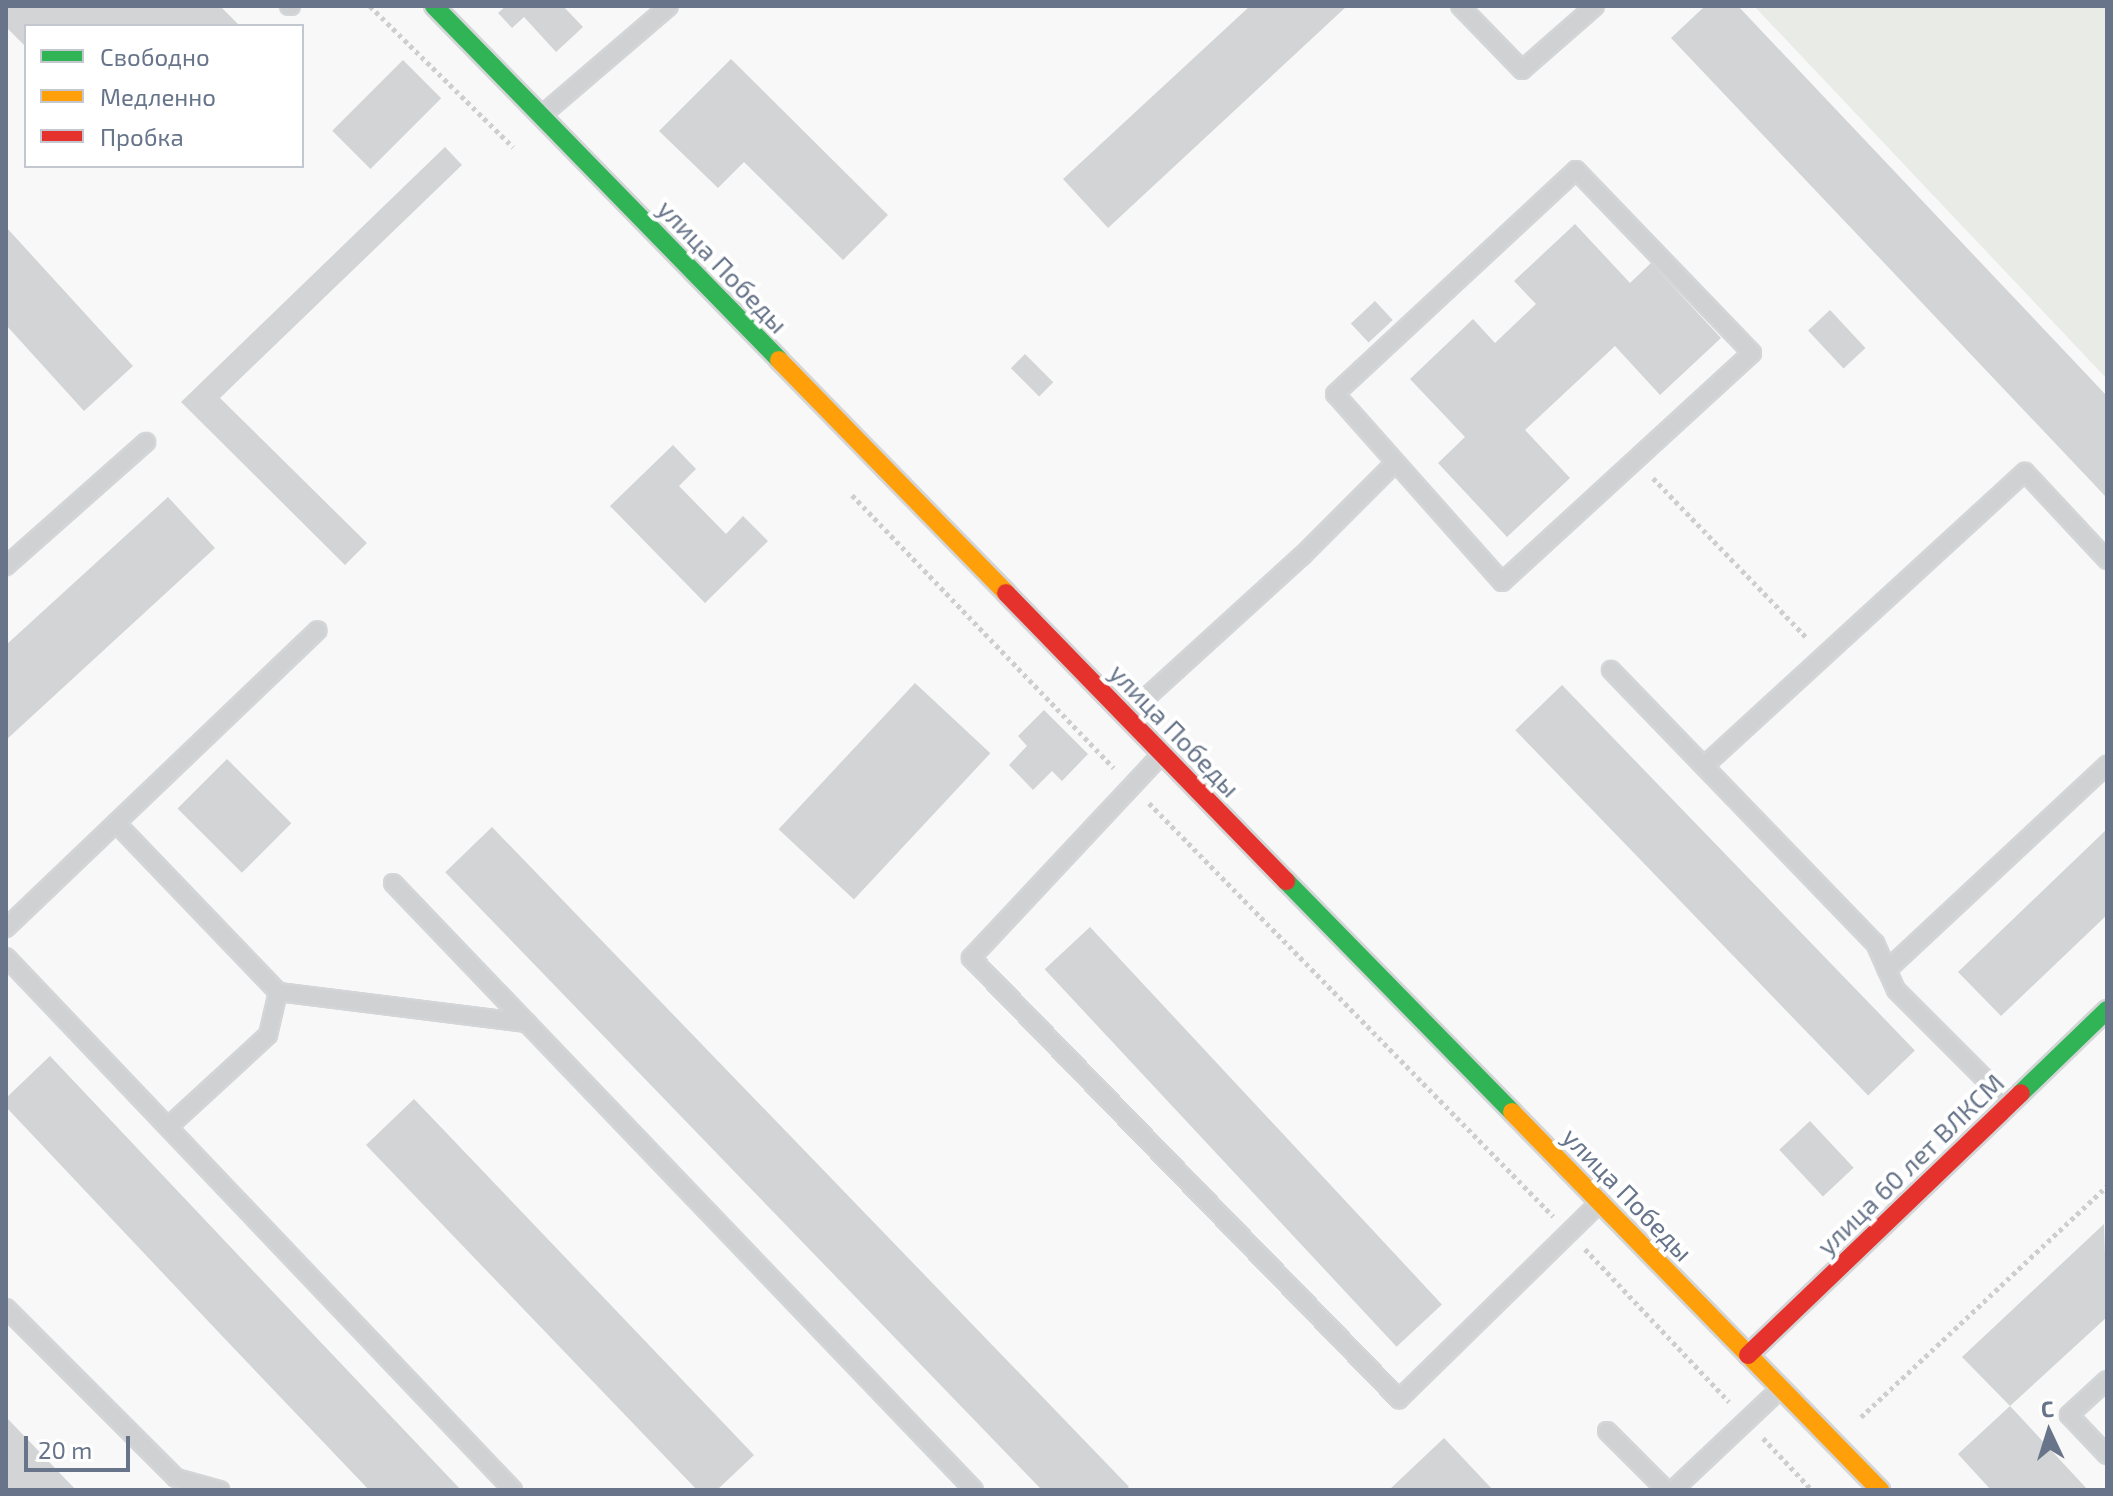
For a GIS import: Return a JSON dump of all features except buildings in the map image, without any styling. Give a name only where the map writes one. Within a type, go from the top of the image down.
[{"type":"street","name":"улица Победы","points":[[434,6],[1880,1490]]},
{"type":"street","name":"улица 60 лет ВЛКСМ","points":[[1748,1355],[2107,1010]]},
{"type":"lane","points":[[541,116],[669,6]]},
{"type":"lane","points":[[1460,6],[1522,70],[1595,6]]},
{"type":"lane","points":[[1576,170],[1752,353],[1502,582],[1394,464],[1335,394],[1576,170]]},
{"type":"lane","points":[[6,566],[146,442]]},
{"type":"lane","points":[[1125,716],[1302,556],[1394,464]]},
{"type":"lane","points":[[1704,766],[2025,472],[2107,560]]},
{"type":"lane","points":[[6,928],[318,630]]},
{"type":"lane","points":[[1611,670],[1875,943],[1896,990],[2009,1104]]},
{"type":"lane","points":[[1162,753],[971,958],[1399,1399],[1600,1202]]},
{"type":"lane","points":[[1887,970],[2107,765]]},
{"type":"lane","points":[[116,823],[278,992],[527,1023]]},
{"type":"lane","points":[[393,883],[974,1490]]},
{"type":"lane","points":[[6,957],[513,1490]]},
{"type":"lane","points":[[168,1127],[268,1035],[278,992]]},
{"type":"lane","points":[[6,1308],[176,1478],[220,1490]]},
{"type":"lane","points":[[2107,1380],[2069,1415],[2107,1455]]},
{"type":"lane","points":[[1673,1490],[1781,1388]]},
{"type":"lane","points":[[1607,1431],[1666,1490]]},
{"type":"path","points":[[370,6],[519,153]]},
{"type":"path","points":[[1635,461],[1825,655]]},
{"type":"path","points":[[844,487],[1132,786],[1570,1232],[1812,1490]]},
{"type":"path","points":[[1834,1442],[2107,1186]]},
{"type":"shaded area","points":[[1754,6],[2107,6],[2107,379]]},
{"type":"traffic: fast","points":[[434,6],[779,360]]},
{"type":"traffic: fast","points":[[1286,881],[1512,1112]]},
{"type":"traffic: fast","points":[[2021,1093],[2107,1010]]},
{"type":"traffic: slow","points":[[779,360],[1006,593]]},
{"type":"traffic: slow","points":[[1512,1112],[1880,1490]]},
{"type":"traffic: jam","points":[[1006,593],[1286,881]]},
{"type":"traffic: jam","points":[[1748,1355],[2021,1093]]}]
